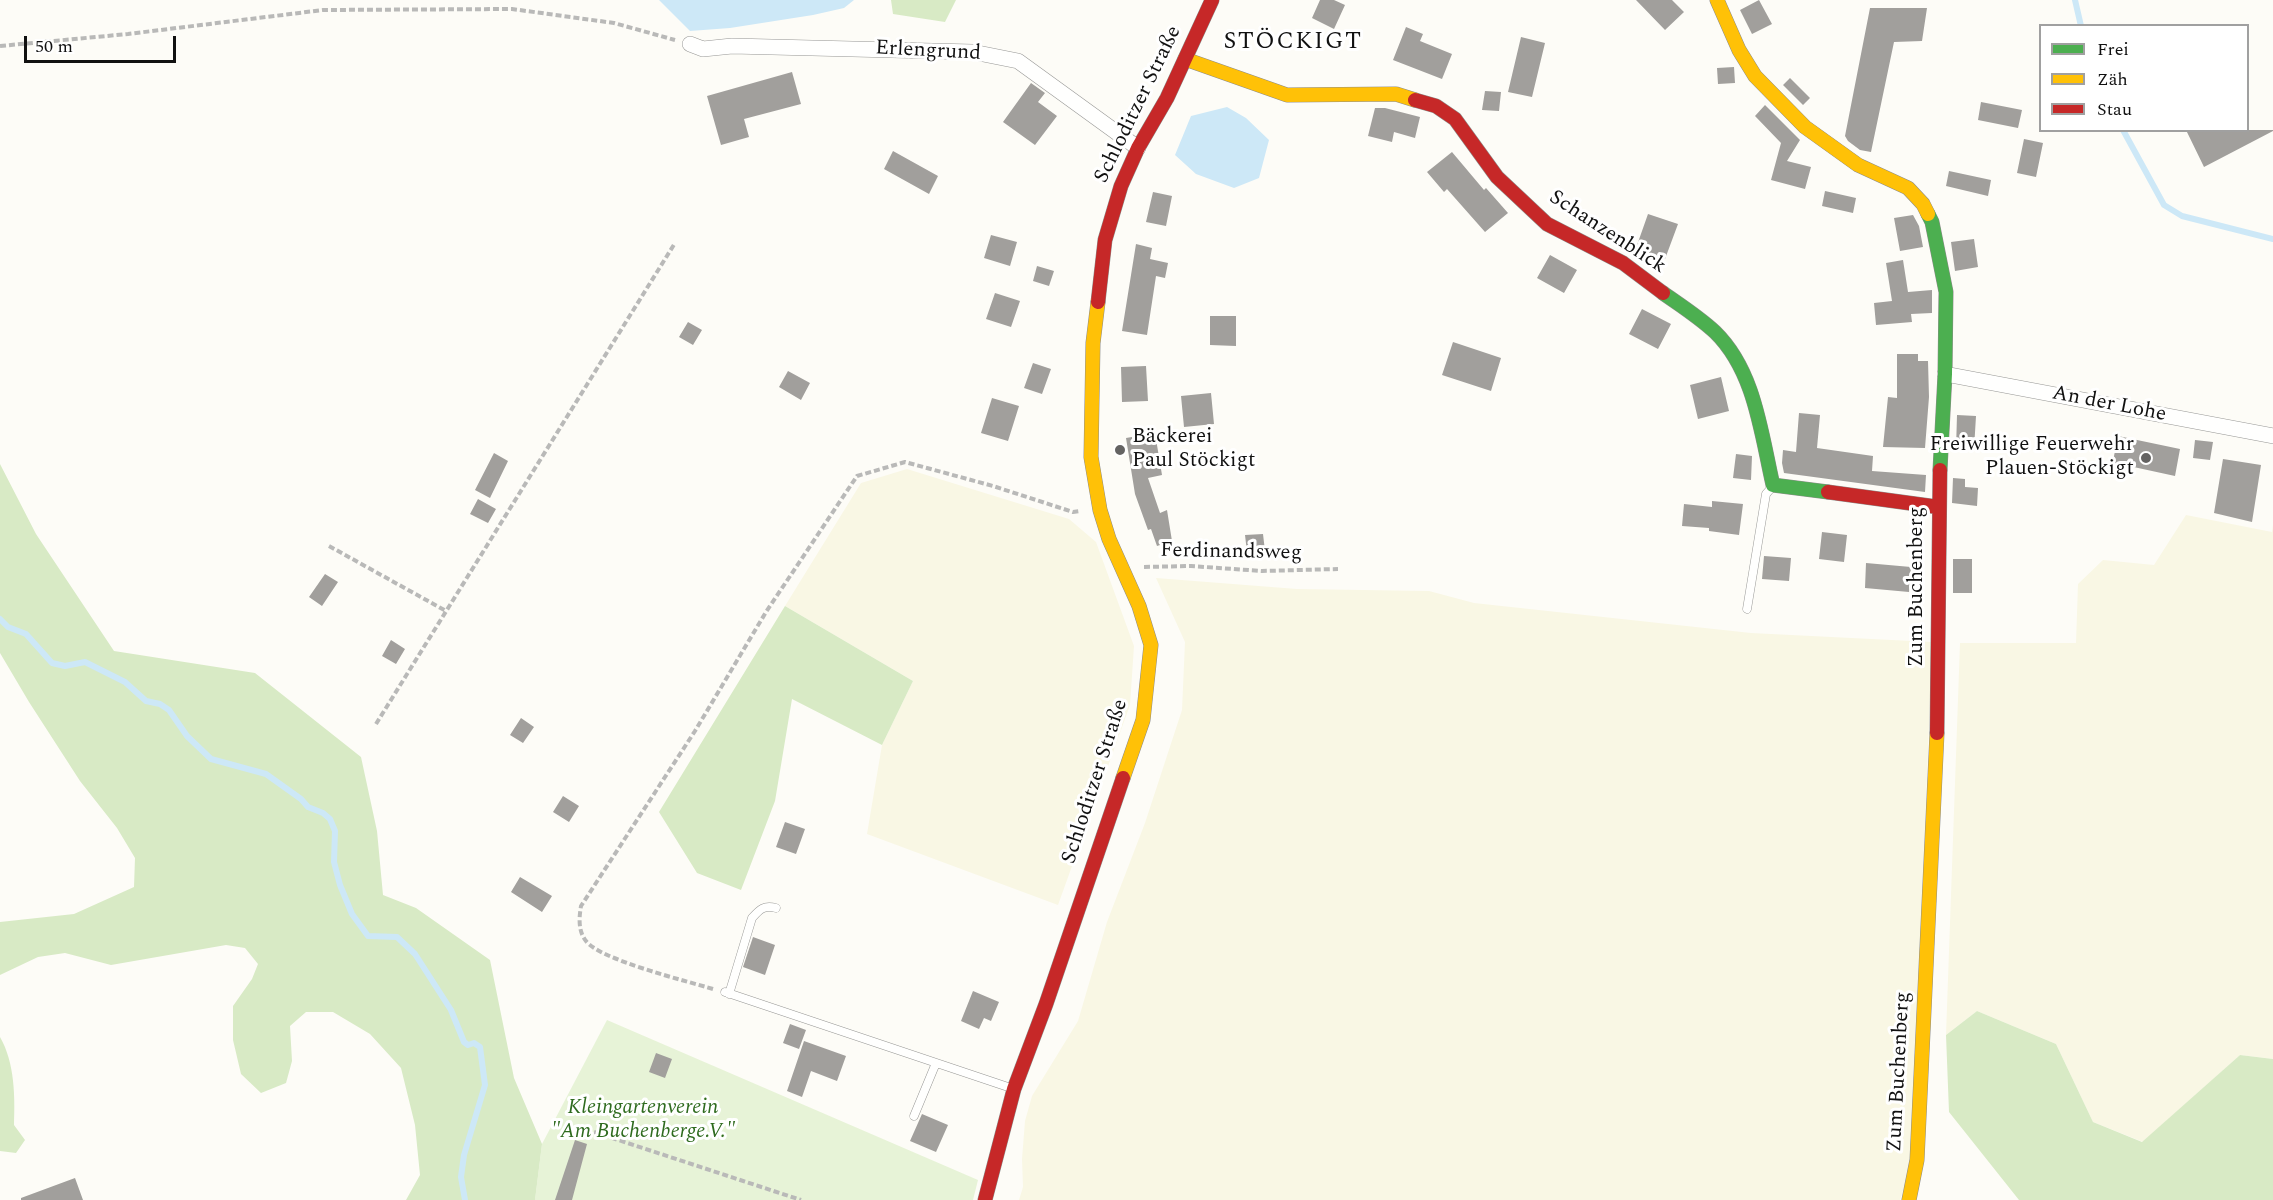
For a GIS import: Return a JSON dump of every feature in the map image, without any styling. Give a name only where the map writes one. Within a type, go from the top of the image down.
[{"type":"street","name":"Schloditzer Straße","points":[[985,1200],[1014,1089],[1046,1004],[1143,720],[1151,645],[1139,606],[1109,540],[1100,510],[1090,457],[1093,344],[1105,240],[1121,186],[1138,148],[1167,98],[1212,0]]},
{"type":"street","name":"Zum Buchenberg","points":[[1717,0],[1739,50],[1755,76],[1804,127],[1858,165],[1908,188],[1923,204],[1932,222],[1946,292],[1945,374],[1938,507],[1937,723],[1917,1160],[1909,1200]]},
{"type":"street","name":"Erlengrund","points":[[690,44],[703,49],[732,46],[973,52],[1018,61],[1138,148]]},
{"type":"street","name":"Schanzenblick","points":[[1185,59],[1287,95],[1396,94],[1436,106],[1446,112],[1455,119],[1497,177],[1547,224],[1623,263],[1715,332],[1737,361],[1750,386],[1773,485]]},
{"type":"street","name":"An der Lohe","points":[[1945,374],[2273,436]]},
{"type":"street","points":[[1773,485],[1938,507]]},
{"type":"lane","points":[[1747,609],[1766,494],[1773,485]]},
{"type":"lane","points":[[776,908],[768,906],[760,909],[752,918],[727,993],[1014,1089]]},
{"type":"lane","points":[[914,1116],[936,1063]]},
{"type":"path","points":[[0,46],[128,34],[323,10],[500,9],[614,23],[690,44]]},
{"type":"path","points":[[376,724],[675,243]]},
{"type":"path","points":[[727,993],[594,949],[581,932],[578,921],[581,906],[695,731],[766,612],[857,476],[905,462],[993,486],[1073,512],[1100,510]]},
{"type":"path","points":[[329,546],[446,611]]},
{"type":"path","name":"Ferdinandsweg","points":[[1122,568],[1191,566],[1262,571],[1338,569]]},
{"type":"path","points":[[594,1132],[801,1200]]},
{"type":"shaded area","points":[[907,469],[1069,519],[1096,542],[1134,646],[1130,705],[1058,905],[867,834],[882,745],[913,681],[785,606],[861,483]]},
{"type":"shaded area","points":[[2186,515],[2272,532],[2273,525],[2273,1059],[2240,1055],[2143,1142],[2093,1122],[2056,1044],[1977,1011],[1946,1035],[1960,643],[2076,643],[2078,584],[2103,560],[2154,565]]},
{"type":"shaded area","points":[[1156,578],[1297,589],[1429,591],[1474,603],[1751,633],[1932,642],[1913,1160],[1900,1200],[1019,1200],[1023,1187],[1022,1159],[1025,1121],[1032,1096],[1078,1021],[1107,922],[1145,823],[1182,710],[1185,642]]},
{"type":"green space","points":[[891,0],[956,0],[945,22],[893,14]]},
{"type":"green space","points":[[0,464],[36,534],[114,651],[255,673],[361,757],[377,831],[383,895],[416,908],[490,960],[514,1078],[542,1144],[535,1200],[406,1200],[420,1175],[415,1125],[401,1068],[370,1034],[333,1012],[306,1012],[290,1026],[292,1061],[286,1083],[261,1093],[241,1074],[233,1040],[233,1006],[252,979],[258,964],[245,948],[226,945],[111,965],[65,953],[38,957],[0,975],[0,922],[74,914],[134,887],[135,858],[117,828],[80,781],[0,653]]},
{"type":"green space","points":[[785,606],[913,681],[882,745],[792,699],[775,801],[741,890],[697,873],[659,812]]},
{"type":"green space","points":[[1977,1011],[2056,1044],[2093,1122],[2142,1142],[2240,1055],[2273,1059],[2273,1200],[2019,1200],[1949,1112],[1946,1035]]},
{"type":"green space","name":"Kleingartenverein \"Am Buchenberge.V.\"","points":[[607,1020],[978,1180],[973,1200],[535,1200],[542,1144]]},
{"type":"green space","points":[[0,1037],[11,1069],[14,1125],[25,1140],[16,1153],[0,1151]]},
{"type":"water","points":[[659,0],[854,0],[844,8],[813,15],[730,28],[690,31]]},
{"type":"water","points":[[1227,107],[1246,118],[1269,140],[1259,178],[1234,188],[1196,174],[1175,155],[1191,116]]},
{"type":"building","points":[[1320,0],[1334,0],[1345,5],[1334,29],[1312,18]]},
{"type":"building","points":[[1636,0],[1672,0],[1684,12],[1665,30]]},
{"type":"building","points":[[1759,0],[1772,24],[1752,34],[1740,10]]},
{"type":"building","points":[[1870,8],[1927,8],[1922,41],[1894,42],[1871,152],[1860,150],[1845,136]]},
{"type":"building","points":[[1406,27],[1423,34],[1420,41],[1452,54],[1442,79],[1393,60]]},
{"type":"building","points":[[1521,37],[1545,43],[1532,97],[1508,92]]},
{"type":"building","points":[[1734,67],[1735,83],[1718,84],[1717,68]]},
{"type":"building","points":[[792,72],[801,104],[744,119],[749,137],[721,145],[707,96]]},
{"type":"building","points":[[1790,78],[1810,98],[1803,105],[1783,85]]},
{"type":"building","points":[[1031,83],[1045,93],[1038,102],[1057,116],[1035,145],[1003,122]]},
{"type":"building","points":[[1485,91],[1501,92],[1499,111],[1482,110]]},
{"type":"building","points":[[1981,102],[2022,110],[2018,128],[1978,120]]},
{"type":"building","points":[[1765,105],[1800,140],[1787,161],[1811,167],[1805,189],[1771,180],[1781,143],[1755,116]]},
{"type":"building","points":[[1375,108],[1385,108],[1420,117],[1415,138],[1394,132],[1392,142],[1368,136]]},
{"type":"building","points":[[2273,130],[2273,131],[2204,167],[2187,132]]},
{"type":"building","points":[[2024,139],[2043,143],[2036,177],[2017,173]]},
{"type":"building","points":[[893,151],[938,176],[929,194],[884,169]]},
{"type":"building","points":[[1452,152],[1484,190],[1486,188],[1508,213],[1485,232],[1447,189],[1444,192],[1427,172]]},
{"type":"building","points":[[1949,171],[1991,180],[1988,196],[1946,186]]},
{"type":"building","points":[[1825,191],[1856,198],[1853,213],[1822,206]]},
{"type":"building","points":[[1153,192],[1172,196],[1166,226],[1146,222]]},
{"type":"building","points":[[1648,214],[1678,224],[1665,259],[1636,248]]},
{"type":"building","points":[[1913,215],[1919,226],[1923,247],[1900,251],[1894,218]]},
{"type":"building","points":[[991,235],[1017,242],[1010,266],[984,258]]},
{"type":"building","points":[[1974,239],[1978,267],[1955,271],[1951,242]]},
{"type":"building","points":[[1136,244],[1152,248],[1150,259],[1168,263],[1165,278],[1156,276],[1147,335],[1122,331]]},
{"type":"building","points":[[1550,255],[1577,270],[1564,293],[1537,278]]},
{"type":"building","points":[[1903,260],[1908,292],[1932,290],[1932,313],[1911,314],[1912,322],[1876,325],[1874,303],[1892,301],[1886,263]]},
{"type":"building","points":[[1037,266],[1054,271],[1049,286],[1033,281]]},
{"type":"building","points":[[995,293],[1020,301],[1011,327],[986,319]]},
{"type":"building","points":[[1642,309],[1671,324],[1658,349],[1629,334]]},
{"type":"building","points":[[1210,316],[1236,316],[1236,346],[1210,345]]},
{"type":"building","points":[[688,322],[702,330],[693,345],[679,337]]},
{"type":"building","points":[[1453,342],[1501,358],[1491,391],[1442,375]]},
{"type":"building","points":[[1897,354],[1918,354],[1918,361],[1928,361],[1929,397],[1925,448],[1883,447],[1888,397],[1897,398]]},
{"type":"building","points":[[1033,363],[1051,369],[1042,394],[1024,388]]},
{"type":"building","points":[[1146,366],[1148,401],[1122,402],[1121,367]]},
{"type":"building","points":[[788,371],[810,383],[801,400],[779,387]]},
{"type":"building","points":[[1721,377],[1729,411],[1698,419],[1690,385]]},
{"type":"building","points":[[1211,393],[1214,424],[1184,427],[1181,396]]},
{"type":"building","points":[[992,398],[1019,406],[1008,441],[981,433]]},
{"type":"building","points":[[1799,413],[1820,415],[1817,448],[1873,456],[1872,471],[1926,475],[1925,492],[1784,473],[1783,450],[1796,452]]},
{"type":"building","points":[[1957,415],[1976,416],[1974,449],[1956,449]]},
{"type":"building","points":[[1155,433],[1162,475],[1148,478],[1160,513],[1167,510],[1172,541],[1157,546],[1151,529],[1148,530],[1135,494],[1126,438]]},
{"type":"building","name":"Freiwillige Feuerwehr Plauen-Stöckigt","points":[[2118,436],[2180,449],[2175,476],[2129,466],[2126,479],[2110,476]]},
{"type":"building","points":[[2195,440],[2213,442],[2210,460],[2193,458]]},
{"type":"building","points":[[494,453],[508,461],[490,498],[475,490]]},
{"type":"building","points":[[1736,454],[1752,456],[1751,480],[1733,478]]},
{"type":"building","points":[[2223,459],[2261,465],[2252,522],[2214,513]]},
{"type":"building","points":[[1953,478],[1965,479],[1965,487],[1978,488],[1977,506],[1952,503]]},
{"type":"building","points":[[478,499],[496,509],[488,523],[470,514]]},
{"type":"building","points":[[1712,501],[1743,504],[1739,535],[1709,531],[1709,528],[1682,526],[1684,504],[1712,507]]},
{"type":"building","points":[[1822,532],[1847,535],[1844,562],[1819,559]]},
{"type":"building","points":[[1263,534],[1265,551],[1247,552],[1245,535]]},
{"type":"building","points":[[1764,556],[1791,558],[1789,581],[1762,579]]},
{"type":"building","points":[[1953,559],[1972,559],[1972,593],[1953,593]]},
{"type":"building","points":[[1866,563],[1911,567],[1909,592],[1865,588]]},
{"type":"building","points":[[325,574],[338,582],[322,606],[309,597]]},
{"type":"building","points":[[391,640],[405,649],[396,664],[382,656]]},
{"type":"building","points":[[521,718],[534,727],[523,743],[510,735]]},
{"type":"building","points":[[563,796],[579,806],[569,822],[553,812]]},
{"type":"building","points":[[785,822],[805,829],[796,854],[776,847]]},
{"type":"building","points":[[520,877],[552,896],[542,912],[511,892]]},
{"type":"building","points":[[753,937],[775,945],[765,975],[743,967]]},
{"type":"building","points":[[973,991],[999,1002],[991,1021],[984,1018],[979,1029],[961,1021]]},
{"type":"building","points":[[790,1024],[806,1030],[799,1049],[783,1043]]},
{"type":"building","points":[[804,1041],[846,1056],[837,1081],[811,1071],[802,1097],[787,1091]]},
{"type":"building","points":[[656,1053],[672,1059],[665,1078],[649,1072]]},
{"type":"building","points":[[922,1114],[948,1125],[936,1152],[910,1141]]},
{"type":"building","points":[[575,1140],[587,1144],[572,1200],[555,1200]]},
{"type":"building","points":[[75,1178],[83,1200],[21,1200],[21,1198]]},
{"type":"waterway","points":[[2075,0],[2081,24]]},
{"type":"waterway","points":[[2124,132],[2164,205],[2182,216],[2273,239]]},
{"type":"waterway","points":[[0,619],[8,627],[26,634],[52,663],[65,666],[85,662],[125,682],[146,701],[160,704],[169,710],[187,736],[211,759],[266,774],[301,799],[308,807],[323,813],[330,819],[335,831],[334,862],[340,885],[352,914],[368,936],[397,937],[415,954],[451,1010],[464,1042],[468,1045],[474,1043],[480,1047],[485,1085],[464,1155],[461,1177],[465,1200]]},
{"type":"traffic: fast","points":[[1928,214],[1932,222],[1946,292],[1940,470]]},
{"type":"traffic: fast","points":[[1663,293],[1715,332],[1739,365],[1748,384],[1760,424],[1773,485],[1828,492]]},
{"type":"traffic: slow","points":[[1717,0],[1739,50],[1755,76],[1805,127],[1858,165],[1908,188],[1923,204],[1928,214]]},
{"type":"traffic: slow","points":[[1185,59],[1287,95],[1396,94],[1415,100]]},
{"type":"traffic: slow","points":[[1098,302],[1093,343],[1091,457],[1100,510],[1109,539],[1139,606],[1151,645],[1143,720],[1123,778]]},
{"type":"traffic: slow","points":[[1909,1200],[1917,1160],[1937,733]]},
{"type":"traffic: jam","points":[[1098,302],[1105,240],[1121,186],[1138,148],[1167,98],[1212,0]]},
{"type":"traffic: jam","points":[[1415,100],[1436,106],[1455,119],[1497,177],[1547,224],[1623,263],[1663,293]]},
{"type":"traffic: jam","points":[[1937,733],[1940,470]]},
{"type":"traffic: jam","points":[[1828,492],[1938,507]]},
{"type":"traffic: jam","points":[[985,1200],[1014,1089],[1046,1004],[1123,778]]},
{"type":"place","name":"Bäckerei Paul Stöckigt","points":[[1120,450]]},
{"type":"place","name":"Freiwillige Feuerwehr Plauen-Stöckigt","points":[[2146,458]]},
{"type":"district","name":"STÖCKIGT","points":[[1293,43]]}]
